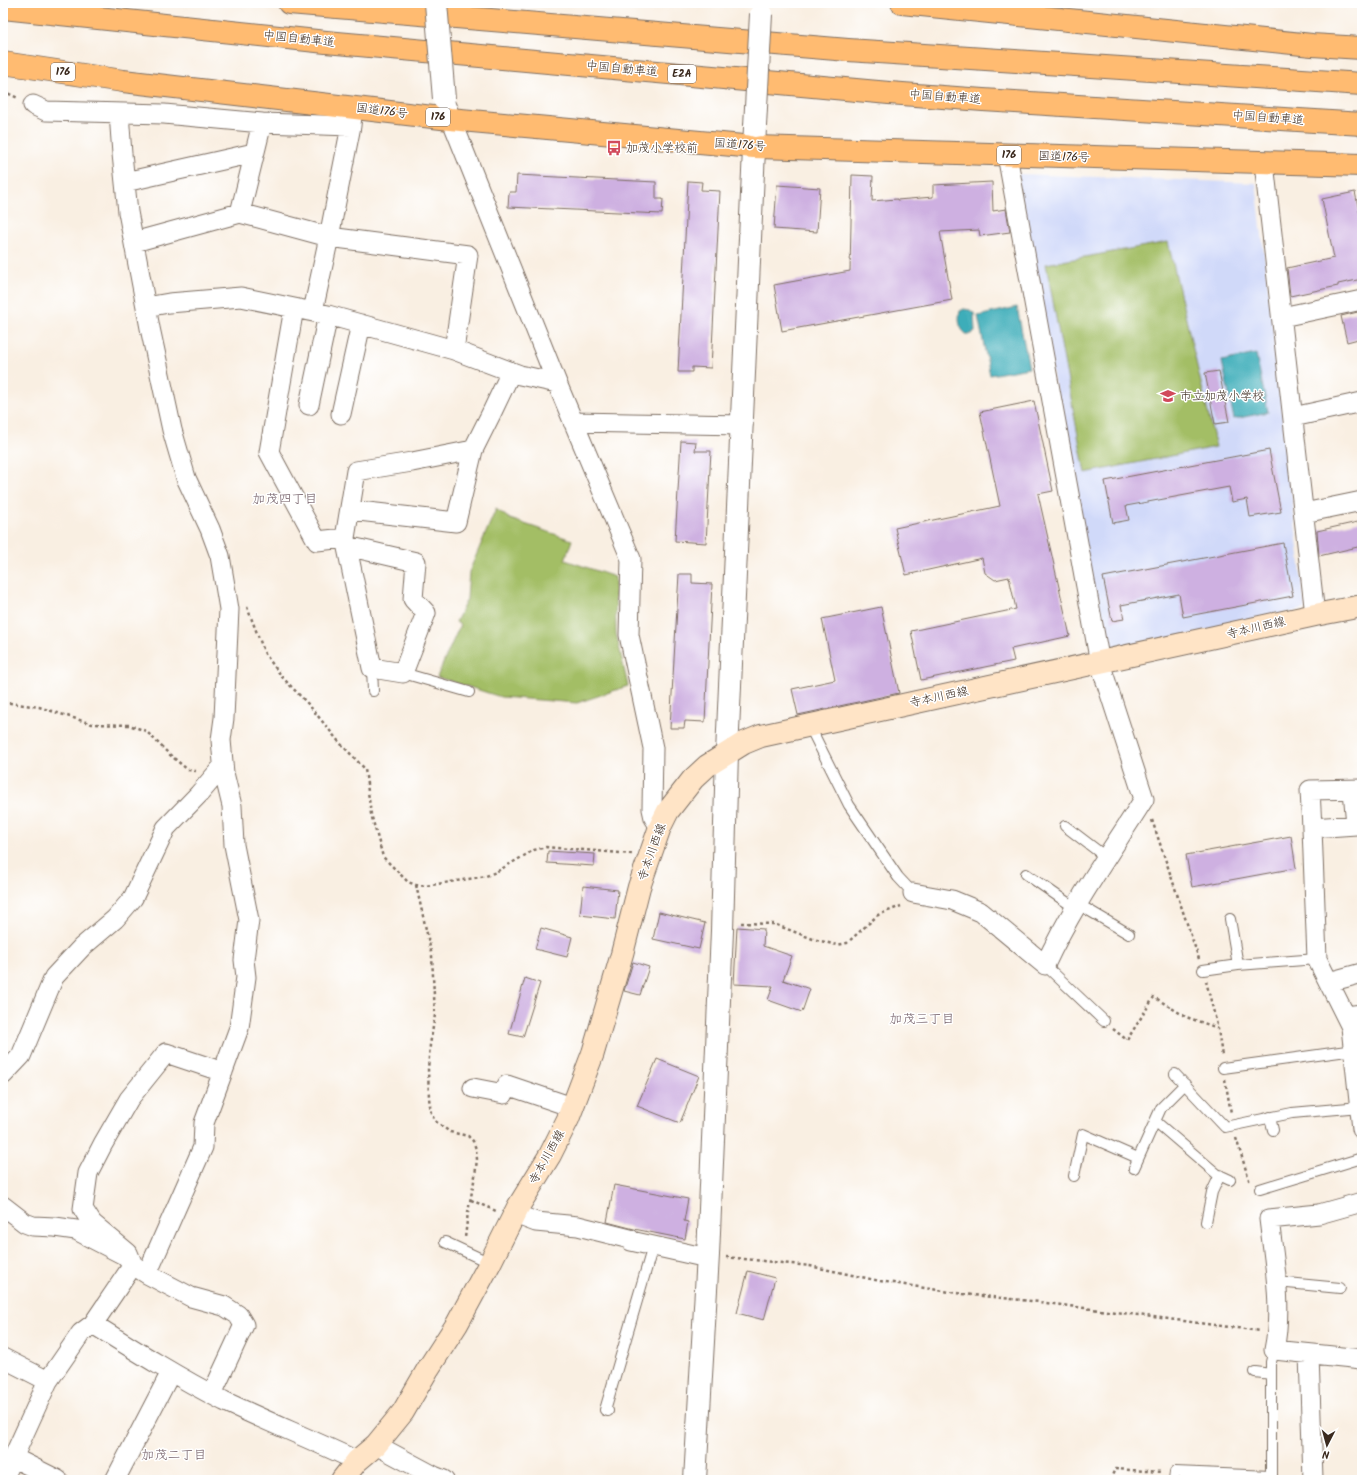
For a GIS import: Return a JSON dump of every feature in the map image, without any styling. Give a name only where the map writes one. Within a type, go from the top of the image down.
[{"type":"highway","points":[[289,3],[848,50],[1362,84]]},
{"type":"highway","points":[[902,3],[1312,45],[1362,48]]},
{"type":"highway","name":"中国自動車道","points":[[3,8],[326,42],[889,93],[1362,124]]},
{"type":"highway","name":"国道176号","points":[[3,63],[352,117],[447,109],[754,137],[1007,155],[1362,165]]},
{"type":"highway","points":[[3,70],[123,81]]},
{"type":"main road","name":"寺本川西線","points":[[342,1480],[356,1461],[376,1445],[403,1412],[457,1324],[514,1216],[550,1156],[572,1107],[593,1053],[649,857],[660,827],[668,811],[694,778],[707,766],[744,743],[761,736],[1362,606]]},
{"type":"street","points":[[436,3],[447,109],[557,383],[631,559],[629,635],[654,748],[652,809],[654,818],[660,827]]},
{"type":"street","points":[[695,1480],[708,1255],[722,922],[727,753],[754,137],[762,9]]},
{"type":"street","points":[[33,104],[46,111],[97,111],[164,114],[262,123],[352,117],[329,237],[309,405]]},
{"type":"street","points":[[3,1480],[48,1381],[81,1333],[93,1324],[140,1270],[203,1147],[204,1122],[239,1028],[246,977],[244,960],[248,920],[234,845],[232,806],[220,771],[229,609],[220,556],[210,528],[186,478],[172,430],[128,212],[119,113]]},
{"type":"street","points":[[240,213],[262,123]]},
{"type":"street","points":[[125,182],[254,153]]},
{"type":"street","points":[[917,894],[952,900],[981,912],[1045,964],[1058,937],[1076,906],[1144,799],[1100,663],[1007,155]]},
{"type":"street","points":[[1264,163],[1294,417],[1315,615]]},
{"type":"street","points":[[134,242],[240,213],[329,237],[468,255],[454,350]]},
{"type":"street","points":[[146,307],[169,303],[241,297],[320,313],[361,324],[454,350],[520,375],[557,383]]},
{"type":"street","points":[[1282,317],[1362,300]]},
{"type":"street","points":[[294,308],[269,452],[317,540],[346,542],[416,562],[413,599],[426,613],[404,673],[372,668],[346,542],[356,471],[473,450]]},
{"type":"street","points":[[342,414],[361,324]]},
{"type":"street","points":[[350,510],[456,522],[473,450],[511,372]]},
{"type":"street","points":[[1294,417],[1362,402]]},
{"type":"street","points":[[573,422],[742,425]]},
{"type":"street","points":[[1304,513],[1362,501]]},
{"type":"street","points":[[3,1075],[21,1056],[54,977],[82,947],[115,919],[133,898],[166,828],[220,771]]},
{"type":"street","points":[[1312,828],[1356,826],[1358,789],[1310,790],[1317,959],[1329,982],[1354,1015],[1351,1027],[1362,1129]]},
{"type":"street","points":[[1329,982],[1362,973]]},
{"type":"street","points":[[140,1270],[128,1253],[92,1223],[83,1209],[88,1173],[129,1099],[166,1053],[223,1072]]},
{"type":"street","points":[[473,1088],[504,1094],[507,1085],[572,1107]]},
{"type":"street","points":[[1362,1202],[1318,1214],[1269,1219],[1277,1282],[1275,1342],[1309,1354],[1362,1359]]},
{"type":"street","points":[[3,1206],[24,1223],[29,1225],[76,1230],[124,1255],[140,1270],[191,1297],[224,1306],[238,1315],[244,1325],[212,1394]]},
{"type":"street","points":[[514,1216],[536,1222],[578,1226],[653,1246],[703,1257],[708,1255]]},
{"type":"street","points":[[93,1324],[171,1372],[212,1394],[281,1428],[356,1461]]},
{"type":"street","points":[[1309,1354],[1313,1480]]},
{"type":"street","points":[[3,1358],[48,1381]]},
{"type":"street","points":[[115,1480],[171,1372]]},
{"type":"street","points":[[376,1445],[444,1480]]},
{"type":"street","points":[[14,1458],[58,1480]]},
{"type":"lane","points":[[372,668],[372,691]]},
{"type":"lane","points":[[404,673],[469,692]]},
{"type":"lane","points":[[809,725],[849,804],[898,877],[917,894]]},
{"type":"lane","points":[[1065,826],[1107,858]]},
{"type":"lane","points":[[1026,874],[1076,906],[1129,934]]},
{"type":"lane","points":[[1230,918],[1238,965]]},
{"type":"lane","points":[[1203,970],[1238,965],[1317,959]]},
{"type":"lane","points":[[1045,964],[1104,1021]]},
{"type":"lane","points":[[1223,1068],[1354,1050]]},
{"type":"lane","points":[[1175,1074],[1225,1127],[1292,1113],[1360,1107]]},
{"type":"lane","points":[[1134,1168],[1161,1108],[1185,1084]]},
{"type":"lane","points":[[1270,1117],[1272,1130]]},
{"type":"lane","points":[[1155,1120],[1217,1174],[1230,1180]]},
{"type":"lane","points":[[1074,1176],[1083,1134],[1138,1158]]},
{"type":"lane","points":[[1260,1189],[1362,1158]]},
{"type":"lane","points":[[1206,1222],[1212,1192],[1220,1175]]},
{"type":"lane","points":[[445,1242],[490,1263]]},
{"type":"lane","points":[[605,1410],[616,1357],[653,1246]]},
{"type":"lane","points":[[1277,1282],[1340,1288]]},
{"type":"lane","points":[[1174,1476],[1271,1476],[1271,1362],[1275,1342]]},
{"type":"lane","points":[[1255,1372],[1271,1374]]},
{"type":"path","points":[[247,607],[265,654],[283,678],[309,705],[339,742],[365,769],[371,814],[383,857],[408,882],[426,886],[486,876],[496,872],[534,850],[546,847],[622,852],[649,857]]},
{"type":"path","points":[[3,702],[38,707],[92,724],[129,725],[146,731],[168,754],[188,770],[220,771]]},
{"type":"path","points":[[1104,1021],[1127,1040],[1154,997],[1186,1017],[1218,1029],[1203,970],[1144,799]]},
{"type":"path","points":[[416,885],[432,956],[435,1015],[430,1044],[428,1069],[431,1113],[435,1121],[450,1132],[468,1136],[473,1141],[476,1149],[477,1159],[468,1212],[464,1251]]},
{"type":"path","points":[[722,922],[774,924],[837,945],[847,943],[878,915],[916,900],[917,894]]},
{"type":"path","points":[[471,1200],[514,1216]]},
{"type":"path","points":[[708,1255],[810,1266],[880,1281],[963,1294],[1031,1301],[1275,1342]]},
{"type":"path","points":[[1110,1480],[1115,1469],[1174,1476]]},
{"type":"shaded area","name":"市立加茂小学校","points":[[1016,174],[1256,183],[1305,609],[1104,654]]},
{"type":"green space","points":[[1168,242],[1216,447],[1085,473],[1046,264]]},
{"type":"green space","points":[[496,509],[510,519],[572,540],[565,560],[615,577],[616,633],[628,686],[577,703],[501,697],[437,677],[460,625],[456,622],[467,599],[469,572]]},
{"type":"water","points":[[1017,307],[1029,368],[990,375],[978,316]]},
{"type":"water","points":[[964,309],[970,310],[974,313],[975,331],[971,334],[966,334],[960,324],[960,311]]},
{"type":"water","points":[[1256,354],[1268,412],[1234,419],[1222,361]]},
{"type":"building","points":[[517,175],[656,182],[656,199],[663,199],[662,214],[508,207],[509,192],[516,192]]},
{"type":"building","points":[[852,175],[873,176],[872,201],[933,197],[933,185],[992,182],[993,211],[1006,209],[1010,232],[980,236],[979,230],[940,232],[952,300],[782,331],[774,285],[850,271]]},
{"type":"building","points":[[688,181],[702,182],[701,190],[720,191],[711,368],[692,367],[692,372],[678,372]]},
{"type":"building","points":[[777,185],[820,188],[817,232],[774,229]]},
{"type":"building","points":[[1355,192],[1362,225],[1362,279],[1338,284],[1338,286],[1290,296],[1287,268],[1334,258],[1322,199]]},
{"type":"building","points":[[1362,311],[1362,338],[1347,342],[1341,316]]},
{"type":"building","points":[[1219,371],[1229,422],[1215,424],[1205,373]]},
{"type":"building","points":[[1034,401],[1053,491],[1038,494],[1070,636],[1011,649],[1014,661],[921,680],[911,631],[1016,609],[1009,577],[995,580],[985,573],[982,558],[906,575],[895,528],[1000,506],[980,412]]},
{"type":"building","points":[[681,441],[696,442],[695,451],[711,451],[706,543],[675,541]]},
{"type":"building","points":[[1269,450],[1281,512],[1250,517],[1247,499],[1232,502],[1229,487],[1126,506],[1129,520],[1113,523],[1105,481]]},
{"type":"building","points":[[1362,521],[1362,546],[1319,556],[1317,531]]},
{"type":"building","points":[[1283,543],[1293,596],[1183,617],[1179,594],[1121,605],[1124,619],[1112,621],[1103,577]]},
{"type":"building","points":[[679,574],[692,574],[692,583],[712,584],[705,722],[685,721],[684,728],[670,728]]},
{"type":"building","points":[[881,607],[899,693],[798,715],[792,689],[835,680],[822,619]]},
{"type":"building","points":[[1291,836],[1296,868],[1192,887],[1186,855]]},
{"type":"building","points":[[548,851],[595,854],[594,866],[547,863]]},
{"type":"building","points":[[583,886],[618,890],[615,919],[580,915]]},
{"type":"building","points":[[659,912],[705,923],[699,949],[653,939]]},
{"type":"building","points":[[737,927],[764,929],[763,946],[792,956],[783,980],[810,989],[802,1012],[768,1000],[773,986],[734,984]]},
{"type":"building","points":[[541,928],[572,937],[567,957],[535,949]]},
{"type":"building","points":[[633,962],[649,967],[640,995],[624,991]]},
{"type":"building","points":[[525,978],[540,983],[523,1037],[509,1034]]},
{"type":"building","points":[[657,1059],[699,1076],[680,1123],[637,1106]]},
{"type":"building","points":[[614,1185],[688,1199],[684,1221],[688,1222],[685,1239],[607,1222]]},
{"type":"building","points":[[748,1271],[775,1278],[764,1320],[737,1313]]},
{"type":"place","name":"加茂小学校前","points":[[614,148]]},
{"type":"place","name":"市立加茂小学校","points":[[1168,396]]},
{"type":"district","name":"加茂四丁目","points":[[285,499]]},
{"type":"district","name":"加茂三丁目","points":[[922,1019]]},
{"type":"district","name":"加茂二丁目","points":[[174,1455]]}]
